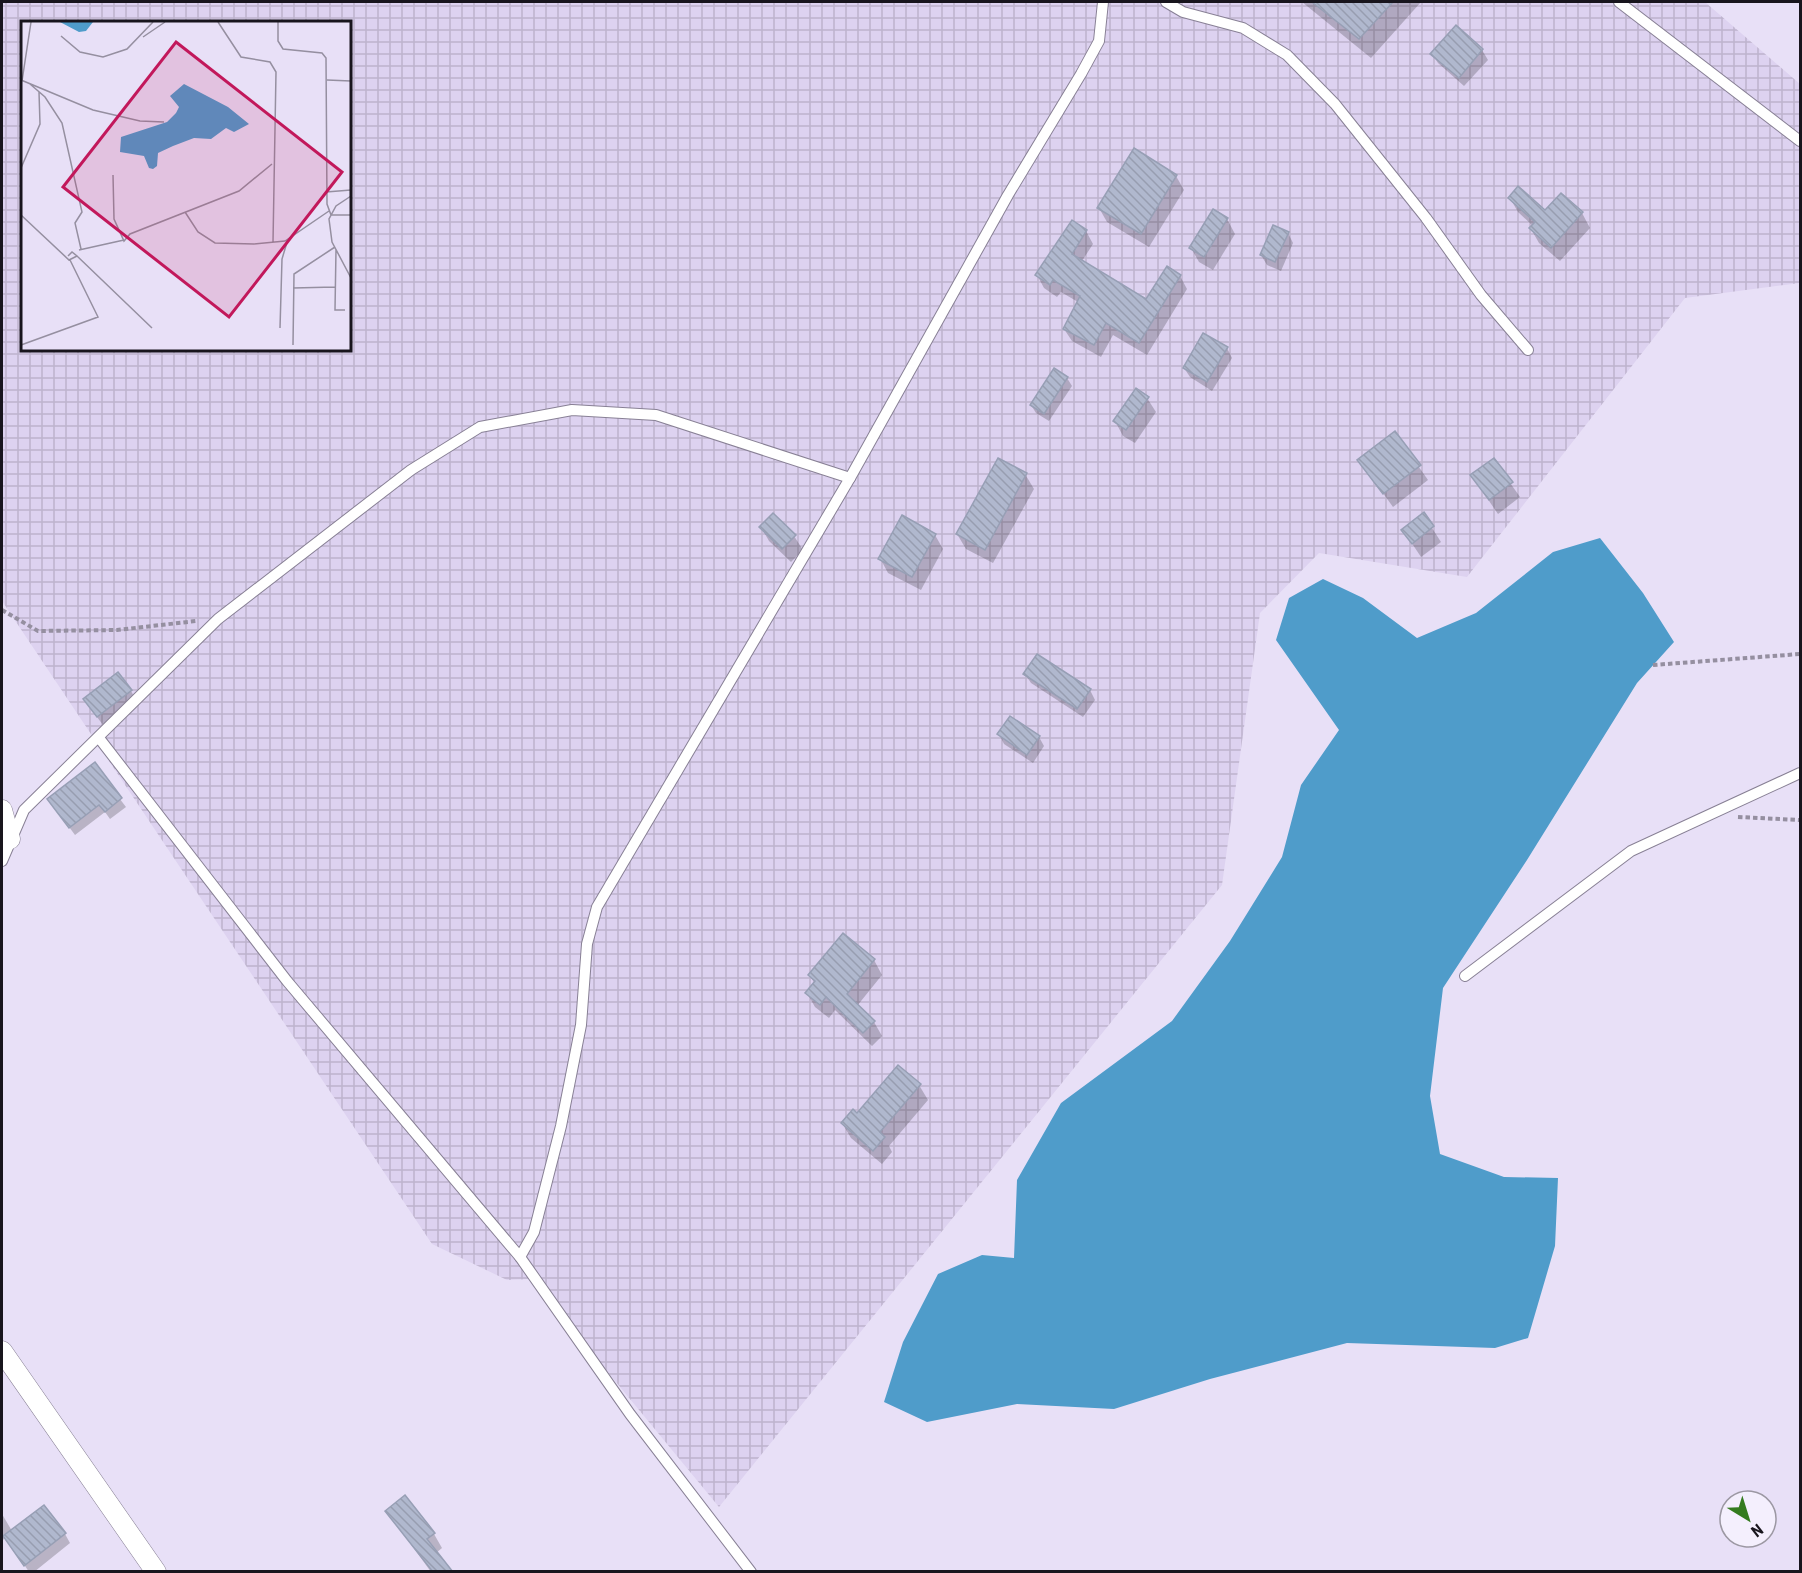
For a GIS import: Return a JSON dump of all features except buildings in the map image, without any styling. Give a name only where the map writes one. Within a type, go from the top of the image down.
[{"type":"street","points":[[2,810],[10,839]]},
{"type":"street","points":[[2,1353],[156,1572]]},
{"type":"lane","points":[[520,1257],[534,1232],[561,1126],[581,1025],[587,944],[597,907],[850,478],[1008,195],[1099,41],[1103,2]]},
{"type":"lane","points":[[1166,2],[1184,12],[1243,28],[1287,55],[1335,104],[1426,218],[1481,295],[1528,350]]},
{"type":"lane","points":[[1620,2],[1800,141]]},
{"type":"lane","points":[[2,861],[24,810],[218,619],[411,470],[480,427],[572,410],[656,415],[850,478]]},
{"type":"lane","points":[[99,738],[287,981],[520,1257],[630,1414],[751,1572]]},
{"type":"lane","points":[[1465,976],[1631,850],[1800,773]]},
{"type":"path","points":[[2,610],[38,631],[117,630],[218,619]]},
{"type":"path","points":[[1653,665],[1800,654]]},
{"type":"path","points":[[1707,816],[1800,820]]},
{"type":"shaded area","points":[[2,2],[1705,2],[1800,84],[1800,283],[1685,298],[1467,577],[1319,553],[1260,613],[1222,885],[719,1507],[531,1279],[507,1280],[432,1244],[2,601]]},
{"type":"water","points":[[1600,538],[1643,593],[1674,642],[1637,683],[1527,860],[1443,988],[1430,1096],[1440,1154],[1504,1177],[1558,1178],[1555,1246],[1528,1338],[1495,1348],[1347,1343],[1210,1379],[1114,1409],[1017,1404],[927,1422],[884,1402],[903,1342],[938,1274],[982,1255],[1014,1258],[1017,1180],[1061,1103],[1172,1021],[1230,941],[1282,857],[1301,785],[1339,730],[1276,640],[1289,598],[1323,579],[1363,598],[1417,638],[1476,613],[1553,552]]}]
